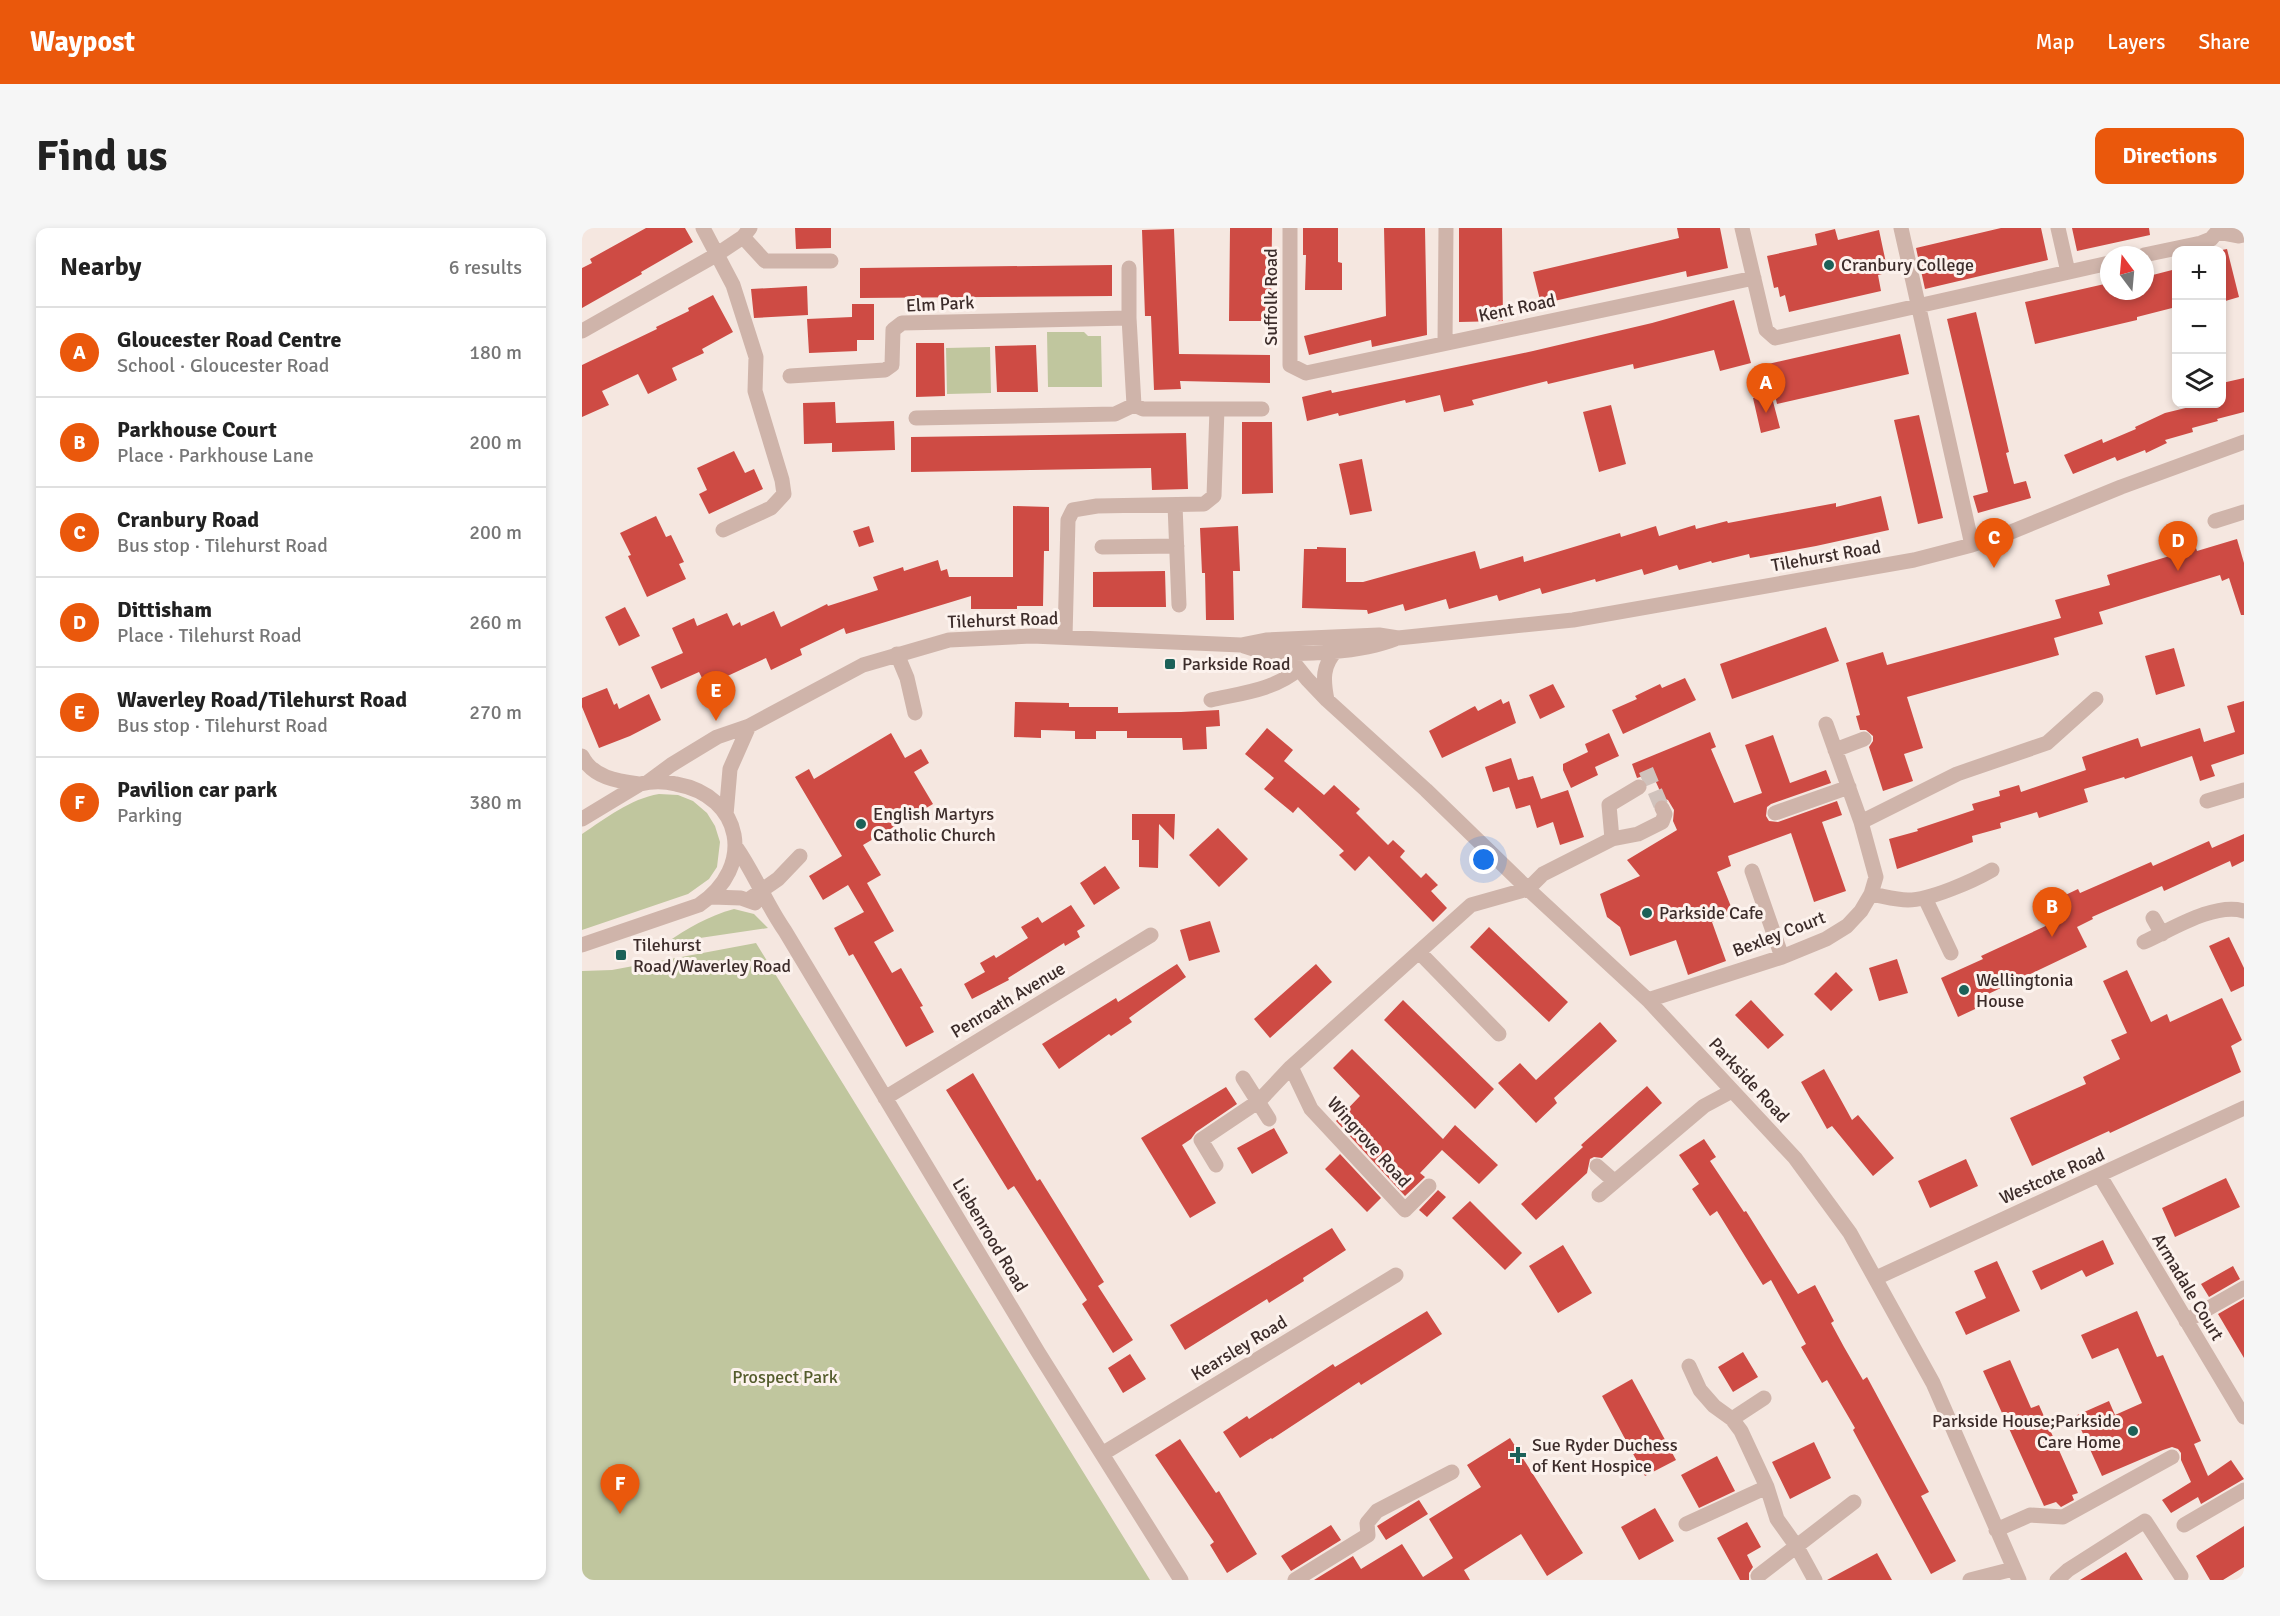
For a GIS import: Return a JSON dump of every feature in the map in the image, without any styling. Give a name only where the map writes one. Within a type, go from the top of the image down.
[{"type":"street","points":[[703,228],[733,285],[756,357],[755,391],[782,480],[784,494],[771,508],[723,530]]},
{"type":"street","name":"Suffolk Road","points":[[1290,228],[1290,365]]},
{"type":"street","points":[[1445,343],[1446,228]]},
{"type":"street","points":[[1742,228],[1766,330],[1775,338],[1918,304],[2100,265]]},
{"type":"street","points":[[1901,228],[1972,545]]},
{"type":"street","points":[[2058,228],[2068,272]]},
{"type":"street","points":[[2154,253],[2201,243],[2211,239],[2217,230],[2238,236],[2244,235]]},
{"type":"street","points":[[582,331],[716,255],[746,232],[765,261],[831,261]]},
{"type":"street","points":[[1129,268],[1129,318],[1134,405]]},
{"type":"street","name":"Kent Road","points":[[1290,365],[1306,373],[1754,278]]},
{"type":"street","name":"Elm Park","points":[[790,376],[885,370],[892,365],[893,330],[902,323],[1129,318]]},
{"type":"street","points":[[916,418],[1115,414],[1134,405],[1143,409],[1262,409]]},
{"type":"street","points":[[1065,637],[1068,520],[1073,510],[1097,506],[1204,504],[1214,496],[1217,409]]},
{"type":"street","name":"Tilehurst Road","points":[[582,819],[717,737],[749,726],[863,665],[949,640],[1032,636],[1242,645],[1266,640],[1379,635],[1398,638],[1573,620],[1889,565],[1972,545],[2244,442]]},
{"type":"street","points":[[1175,505],[1179,605]]},
{"type":"street","points":[[2215,521],[2244,512]]},
{"type":"street","points":[[1102,547],[1177,546]]},
{"type":"street","name":"Tilehurst Road","points":[[1242,645],[1264,652],[1286,653],[1377,646],[1398,638]]},
{"type":"street","points":[[1327,700],[1324,670],[1330,657],[1337,650]]},
{"type":"street","name":"Parkside Road","points":[[1286,653],[1327,700],[1426,790],[1528,889],[1648,1000],[1795,1158],[1850,1233],[1933,1383],[2016,1574]]},
{"type":"street","points":[[897,654],[907,678],[915,713]]},
{"type":"street","points":[[1211,700],[1264,688],[1288,678],[1299,669]]},
{"type":"street","points":[[1861,822],[1957,774],[2047,742],[2096,699]]},
{"type":"street","points":[[1826,724],[1861,822],[1876,877],[1871,894],[1908,900],[1925,898],[1976,879],[1992,870]]},
{"type":"street","points":[[726,815],[730,769],[749,726]]},
{"type":"street","points":[[1835,750],[1864,739]]},
{"type":"street","points":[[584,760],[602,775],[617,781],[670,782],[702,791],[715,801],[726,815]]},
{"type":"street","points":[[1612,839],[1609,805],[1639,787]]},
{"type":"street","points":[[1775,813],[1849,787]]},
{"type":"street","points":[[2207,801],[2244,790]]},
{"type":"street","points":[[1216,1165],[1201,1140],[1258,1101],[1291,1067],[1471,905],[1528,889],[1543,874],[1612,839],[1638,834],[1662,822],[1665,814],[1662,808]]},
{"type":"street","name":"Liebenrood Road","points":[[726,815],[736,847],[751,867],[769,909],[785,931],[1038,1352],[1181,1580]]},
{"type":"street","points":[[712,897],[729,874],[734,863],[736,847]]},
{"type":"street","points":[[748,900],[778,879],[800,856]]},
{"type":"street","points":[[1752,871],[1782,957]]},
{"type":"street","name":"Bexley Court","points":[[1648,1000],[1782,957],[1826,939],[1847,926],[1862,911],[1871,894]]},
{"type":"street","points":[[582,945],[683,912],[712,897],[729,896],[748,900],[769,909]]},
{"type":"street","points":[[1925,898],[1951,953]]},
{"type":"street","points":[[2144,942],[2214,911],[2237,909],[2244,911]]},
{"type":"street","points":[[2153,918],[2162,934]]},
{"type":"street","name":"Penroath Avenue","points":[[885,1098],[1151,935]]},
{"type":"street","points":[[1420,953],[1499,1034]]},
{"type":"street","name":"Wingrove Road","points":[[1291,1067],[1311,1108],[1405,1210],[1429,1186]]},
{"type":"street","points":[[1242,1078],[1269,1119]]},
{"type":"street","points":[[1599,1195],[1704,1106],[1732,1091]]},
{"type":"street","name":"Westcote Road","points":[[1876,1278],[2244,1108]]},
{"type":"street","points":[[1597,1166],[1614,1181]]},
{"type":"street","name":"Armadale Court","points":[[2100,1176],[2244,1417]]},
{"type":"street","name":"Kearsley Road","points":[[1102,1454],[1396,1275]]},
{"type":"street","points":[[2186,1321],[2244,1288]]},
{"type":"street","points":[[1689,1366],[1700,1390],[1714,1406],[1732,1419],[1741,1431],[1767,1487],[1777,1519],[1797,1547],[1815,1580]]},
{"type":"street","points":[[1732,1419],[1764,1398]]},
{"type":"street","points":[[1996,1530],[2030,1515],[2063,1517],[2172,1457]]},
{"type":"street","points":[[1295,1580],[1368,1535],[1367,1523],[1377,1511],[1452,1472]]},
{"type":"street","points":[[1686,1524],[1767,1487]]},
{"type":"street","points":[[2184,1525],[2244,1491]]},
{"type":"street","points":[[1758,1576],[1854,1503]]},
{"type":"street","points":[[2057,1580],[2068,1570],[2145,1521],[2181,1576]]},
{"type":"street","points":[[1970,1580],[2016,1574]]},
{"type":"green space","points":[[1047,332],[1084,332],[1088,336],[1101,336],[1102,387],[1048,387]]},
{"type":"green space","points":[[990,347],[991,393],[947,394],[946,348]]},
{"type":"green space","points":[[659,794],[678,795],[693,801],[707,813],[715,826],[720,842],[717,867],[709,879],[688,894],[582,930],[582,834],[628,805]]},
{"type":"green space","points":[[734,909],[754,914],[768,928],[666,943],[698,923]]},
{"type":"green space","name":"Prospect Park","points":[[756,943],[1150,1580],[582,1580],[582,971],[612,970]]},
{"type":"building","points":[[646,228],[685,228],[693,242],[582,308],[582,268],[592,263],[590,259]]},
{"type":"building","points":[[795,228],[831,228],[831,248],[796,249]]},
{"type":"building","points":[[1230,228],[1272,228],[1271,321],[1229,321]]},
{"type":"building","points":[[1303,228],[1338,228],[1338,262],[1342,263],[1342,290],[1305,290],[1306,255],[1303,255]]},
{"type":"building","points":[[1384,228],[1425,228],[1427,335],[1372,347],[1371,340],[1309,355],[1304,336],[1386,316]]},
{"type":"building","points":[[1459,228],[1502,228],[1503,321],[1459,322]]},
{"type":"building","points":[[1677,228],[1720,228],[1728,268],[1687,277],[1686,271],[1541,304],[1533,272],[1679,238]]},
{"type":"building","points":[[2001,228],[2041,228],[2048,260],[1925,289],[1916,248]]},
{"type":"building","points":[[2072,228],[2149,228],[2150,235],[2077,251]]},
{"type":"building","points":[[1174,229],[1179,354],[1270,355],[1270,383],[1180,381],[1181,389],[1154,390],[1151,316],[1145,316],[1142,230]]},
{"type":"building","name":"Cranbury College","points":[[1835,229],[1838,240],[1879,230],[1886,263],[1880,265],[1882,274],[1878,275],[1881,291],[1789,312],[1785,295],[1780,297],[1778,287],[1774,288],[1767,256],[1817,245],[1815,234]]},
{"type":"building","points":[[2226,249],[2239,297],[2226,301],[2226,300]]},
{"type":"building","points":[[1112,265],[1112,296],[860,298],[860,268]]},
{"type":"building","points":[[2172,270],[2172,308],[2137,317],[2137,320],[2035,344],[2025,302],[2100,285],[2100,300],[2154,300],[2154,275]]},
{"type":"building","points":[[807,286],[808,315],[754,318],[751,289]]},
{"type":"building","points":[[713,295],[733,332],[702,349],[704,353],[672,368],[677,380],[648,394],[638,374],[602,391],[609,405],[582,417],[582,365],[657,329],[656,327],[689,311],[688,308]]},
{"type":"building","points":[[1734,300],[1751,363],[1720,371],[1714,350],[1634,369],[1633,364],[1548,384],[1547,381],[1472,400],[1474,405],[1444,412],[1440,395],[1406,403],[1405,400],[1339,416],[1338,413],[1307,421],[1302,397],[1331,390],[1332,393],[1533,351],[1652,323]]},
{"type":"building","points":[[852,304],[874,304],[874,340],[857,340],[857,351],[809,353],[807,319],[852,317]]},
{"type":"building","points":[[1976,312],[2009,452],[2006,453],[2014,484],[2026,481],[2031,498],[1978,513],[1973,496],[1988,492],[1947,319]]},
{"type":"building","points":[[1900,334],[1909,374],[1777,404],[1768,364]]},
{"type":"building","points":[[916,343],[944,343],[945,396],[916,397]]},
{"type":"building","points":[[1036,345],[1038,392],[997,392],[995,346]]},
{"type":"building","points":[[2244,378],[2244,412],[2192,428],[2193,432],[2165,440],[2167,443],[2146,453],[2145,450],[2117,461],[2115,457],[2073,474],[2064,455],[2102,439],[2103,443],[2165,413],[2186,408],[2226,408],[2226,382]]},
{"type":"building","points":[[1771,394],[1780,428],[1761,433],[1753,398]]},
{"type":"building","points":[[835,402],[836,423],[894,421],[895,450],[832,452],[832,443],[804,444],[803,403]]},
{"type":"building","points":[[1611,405],[1626,464],[1599,472],[1583,412]]},
{"type":"building","points":[[1919,415],[1943,518],[1918,524],[1894,420]]},
{"type":"building","points":[[1242,422],[1272,422],[1273,493],[1242,494]]},
{"type":"building","points":[[1186,433],[1188,489],[1152,490],[1151,468],[911,472],[911,437]]},
{"type":"building","points":[[734,451],[745,473],[754,469],[763,489],[709,514],[699,494],[707,490],[697,468]]},
{"type":"building","points":[[1362,459],[1372,511],[1350,515],[1339,464]]},
{"type":"building","points":[[1881,496],[1889,530],[1816,546],[1750,558],[1749,554],[1679,570],[1677,565],[1644,575],[1642,569],[1542,594],[1540,588],[1499,601],[1497,595],[1449,609],[1446,599],[1405,611],[1403,604],[1368,614],[1367,610],[1302,608],[1304,549],[1346,548],[1346,582],[1363,582],[1475,551],[1480,569],[1523,556],[1524,562],[1620,533],[1621,537],[1656,526],[1659,536],[1695,525],[1696,529],[1727,521],[1728,523],[1836,503],[1836,507]]},
{"type":"building","points":[[1013,506],[1049,507],[1049,551],[1044,551],[1043,606],[1017,606],[1017,609],[971,609],[971,596],[846,634],[844,628],[800,649],[802,655],[771,670],[766,658],[706,686],[699,672],[661,689],[651,667],[683,653],[672,628],[694,618],[697,626],[727,613],[733,626],[740,622],[741,626],[774,611],[781,627],[827,604],[828,606],[878,590],[873,577],[903,567],[904,571],[938,560],[941,571],[947,569],[949,577],[1013,577]]},
{"type":"building","points":[[656,516],[666,537],[671,535],[684,562],[679,564],[686,579],[647,597],[620,533]]},
{"type":"building","points":[[869,526],[874,542],[859,547],[853,531]]},
{"type":"building","points":[[1238,526],[1240,571],[1233,571],[1234,620],[1206,620],[1205,573],[1202,573],[1200,528]]},
{"type":"building","points":[[2237,539],[2244,563],[2244,615],[2241,615],[2229,578],[2222,581],[2220,575],[2099,612],[2103,624],[2054,638],[2059,655],[1907,697],[1923,748],[1904,754],[1913,781],[1883,791],[1869,747],[1873,736],[1866,730],[1860,730],[1856,716],[1860,715],[1846,663],[1883,652],[1887,665],[2061,618],[2055,600],[2110,585],[2107,575],[2196,548],[2197,551]]},
{"type":"building","points":[[1165,571],[1166,607],[1093,607],[1093,572]]},
{"type":"building","points":[[625,607],[640,636],[619,646],[605,617]]},
{"type":"building","points":[[1826,627],[1839,661],[1732,699],[1720,664]]},
{"type":"building","points":[[2174,648],[2185,686],[2156,695],[2145,656]]},
{"type":"building","points":[[1685,678],[1696,700],[1623,734],[1612,710],[1637,699],[1635,696],[1660,684],[1662,688]]},
{"type":"building","points":[[1553,684],[1565,707],[1540,719],[1529,695]]},
{"type":"building","points":[[607,688],[614,705],[617,703],[619,709],[649,694],[661,720],[630,736],[599,748],[582,707],[582,698]]},
{"type":"building","points":[[1501,699],[1503,704],[1509,701],[1516,723],[1442,758],[1429,731],[1475,706],[1478,711]]},
{"type":"building","points":[[2244,701],[2244,754],[2211,765],[2215,776],[2200,781],[2192,756],[2125,779],[2124,777],[2084,789],[2088,802],[2039,818],[2037,812],[2000,823],[2001,828],[1972,836],[1973,842],[1897,869],[1889,839],[1974,810],[1972,804],[2000,796],[1999,791],[2019,785],[2021,792],[2086,770],[2082,757],[2138,738],[2141,747],[2200,728],[2204,742],[2235,732],[2227,706]]},
{"type":"building","points":[[1015,702],[1069,703],[1069,707],[1118,707],[1118,713],[1219,710],[1220,726],[1206,727],[1207,749],[1183,750],[1182,738],[1127,738],[1127,731],[1096,731],[1096,739],[1075,739],[1075,731],[1041,730],[1041,738],[1014,737]]},
{"type":"building","points":[[1267,728],[1293,750],[1284,761],[1324,795],[1334,785],[1360,809],[1356,813],[1388,845],[1393,840],[1405,851],[1400,857],[1421,878],[1426,873],[1438,885],[1431,891],[1447,908],[1433,922],[1369,856],[1355,871],[1339,855],[1344,851],[1298,807],[1293,813],[1264,789],[1274,778],[1245,754]]},
{"type":"building","points":[[1710,732],[1716,747],[1711,749],[1734,803],[1762,793],[1745,745],[1773,735],[1790,783],[1826,770],[1831,783],[1771,804],[1767,807],[1766,816],[1769,821],[1778,822],[1837,801],[1842,815],[1822,822],[1846,891],[1814,902],[1791,833],[1728,856],[1731,866],[1717,872],[1734,914],[1712,922],[1726,961],[1688,975],[1676,940],[1630,956],[1620,927],[1607,917],[1600,894],[1640,876],[1627,860],[1677,830],[1673,821],[1674,810],[1668,800],[1663,798],[1652,773],[1637,778],[1632,764]]},
{"type":"building","name":"English Martyrs Catholic Church","points":[[891,733],[905,758],[921,749],[929,763],[914,772],[933,804],[863,845],[881,875],[867,883],[894,931],[874,942],[892,973],[901,968],[923,1006],[920,1007],[934,1032],[906,1047],[853,954],[849,956],[834,928],[864,912],[848,885],[823,900],[809,876],[842,856],[795,777],[809,769],[814,779]]},
{"type":"building","points":[[1609,733],[1619,756],[1595,767],[1598,775],[1571,788],[1563,770],[1563,764],[1588,752],[1585,744]]},
{"type":"building","points":[[1511,758],[1518,780],[1533,776],[1541,799],[1568,790],[1584,837],[1560,845],[1553,822],[1537,828],[1530,805],[1516,809],[1509,787],[1493,792],[1485,767]]},
{"type":"building","points":[[1132,814],[1175,814],[1174,840],[1159,824],[1158,868],[1139,867],[1139,840],[1132,840]]},
{"type":"building","points":[[1218,828],[1248,859],[1219,887],[1189,855]]},
{"type":"building","points":[[2244,834],[2244,861],[2232,867],[2230,861],[2164,891],[2162,886],[2092,917],[2093,919],[2077,927],[2087,947],[1984,996],[1988,1003],[1958,1017],[1941,978],[1983,959],[1981,956],[2065,917],[2057,899],[2078,889],[2080,893],[2151,862],[2153,866],[2209,841],[2212,848]]},
{"type":"building","points":[[1105,866],[1120,888],[1094,905],[1080,883]]},
{"type":"building","points":[[1071,905],[1085,926],[1077,931],[1080,937],[1065,946],[1064,943],[1008,978],[1009,980],[972,999],[964,984],[985,972],[980,963],[994,955],[996,958],[1028,938],[1021,927],[1038,917],[1042,923]]},
{"type":"building","points":[[1210,921],[1220,952],[1189,961],[1180,930]]},
{"type":"building","points":[[1489,927],[1568,1002],[1549,1022],[1470,947]]},
{"type":"building","points":[[2229,937],[2244,968],[2244,986],[2231,992],[2209,946]]},
{"type":"building","points":[[1897,959],[1908,993],[1879,1001],[1869,968]]},
{"type":"building","points":[[1177,964],[1186,977],[1129,1018],[1132,1022],[1111,1036],[1109,1034],[1059,1069],[1042,1044],[1116,998],[1118,1002]]},
{"type":"building","points":[[1316,964],[1332,982],[1270,1038],[1254,1019]]},
{"type":"building","points":[[2127,970],[2151,1022],[2167,1014],[2170,1022],[2222,998],[2242,1040],[2231,1046],[2241,1072],[2110,1133],[2109,1131],[2032,1166],[2010,1118],[2086,1084],[2083,1077],[2120,1059],[2111,1040],[2127,1033],[2103,981]]},
{"type":"building","points":[[1836,972],[1853,990],[1831,1011],[1814,994]]},
{"type":"building","points":[[1403,1000],[1494,1089],[1475,1109],[1384,1020]]},
{"type":"building","points":[[1751,1000],[1784,1035],[1768,1049],[1735,1015]]},
{"type":"building","points":[[1600,1022],[1617,1041],[1554,1098],[1557,1103],[1536,1123],[1498,1083],[1520,1063],[1536,1080]]},
{"type":"building","points":[[1352,1049],[1443,1139],[1455,1125],[1498,1165],[1479,1184],[1442,1150],[1420,1173],[1425,1177],[1405,1196],[1336,1121],[1360,1096],[1333,1068]]},
{"type":"building","points":[[1824,1069],[1852,1120],[1858,1115],[1894,1158],[1873,1176],[1832,1126],[1827,1129],[1801,1082]]},
{"type":"building","points":[[973,1073],[1037,1181],[1040,1179],[1104,1282],[1098,1286],[1133,1340],[1113,1353],[1082,1304],[1087,1300],[1014,1186],[1008,1190],[946,1090]]},
{"type":"building","points":[[1647,1086],[1662,1103],[1602,1158],[1590,1159],[1587,1173],[1536,1220],[1521,1204],[1583,1147],[1581,1145]]},
{"type":"building","points":[[1226,1087],[1237,1104],[1196,1132],[1182,1145],[1216,1203],[1190,1218],[1141,1138]]},
{"type":"building","points":[[1274,1128],[1288,1153],[1252,1174],[1237,1148]]},
{"type":"building","points":[[1704,1139],[1716,1157],[1710,1161],[1744,1212],[1746,1211],[1798,1294],[1815,1285],[1834,1321],[1831,1323],[1844,1347],[1863,1380],[1867,1377],[1929,1492],[1921,1496],[1956,1561],[1931,1574],[1853,1430],[1855,1428],[1827,1380],[1822,1383],[1801,1347],[1806,1344],[1771,1280],[1763,1285],[1717,1211],[1710,1216],[1692,1189],[1699,1184],[1679,1155]]},
{"type":"building","points":[[1340,1154],[1381,1198],[1367,1212],[1325,1169]]},
{"type":"building","points":[[1966,1159],[1978,1186],[1930,1208],[1918,1181]]},
{"type":"building","points":[[2226,1178],[2240,1207],[2175,1237],[2162,1208]]},
{"type":"building","points":[[1438,1190],[1446,1197],[1427,1217],[1419,1210]]},
{"type":"building","points":[[1470,1201],[1522,1253],[1505,1270],[1452,1218]]},
{"type":"building","points":[[1332,1228],[1346,1250],[1269,1303],[1267,1299],[1185,1350],[1170,1325]]},
{"type":"building","points":[[2103,1240],[2114,1264],[2086,1277],[2082,1270],[2041,1290],[2032,1271]]},
{"type":"building","points":[[1563,1245],[1592,1293],[1558,1313],[1529,1266]]},
{"type":"building","points":[[1997,1261],[2020,1311],[1966,1335],[1955,1312],[1986,1298],[1974,1271]]},
{"type":"building","points":[[2233,1266],[2240,1279],[2209,1297],[2201,1284]]},
{"type":"building","points":[[2244,1299],[2244,1358],[2218,1314]]},
{"type":"building","points":[[1427,1311],[1442,1334],[1361,1385],[1359,1382],[1240,1458],[1223,1432],[1247,1416],[1249,1419],[1333,1364],[1335,1367]]},
{"type":"building","points":[[2137,1311],[2157,1357],[2163,1355],[2201,1441],[2194,1444],[2208,1476],[2231,1460],[2244,1479],[2201,1504],[2198,1497],[2171,1513],[2162,1500],[2191,1482],[2178,1449],[2172,1447],[2163,1450],[2102,1476],[2075,1416],[2109,1401],[2115,1415],[2142,1403],[2118,1348],[2092,1359],[2081,1335]]},
{"type":"building","points":[[1743,1352],[1758,1377],[1733,1392],[1718,1367]]},
{"type":"building","points":[[1130,1354],[1146,1379],[1123,1393],[1108,1368]]},
{"type":"building","points":[[2010,1360],[2031,1408],[2039,1405],[2078,1493],[2072,1495],[2074,1500],[2061,1507],[2056,1502],[2044,1506],[1983,1371]]},
{"type":"building","points":[[1632,1379],[1676,1460],[1645,1476],[1602,1396]]},
{"type":"building","points":[[1510,1438],[1583,1553],[1547,1576],[1521,1534],[1464,1570],[1470,1580],[1314,1580],[1353,1556],[1361,1569],[1402,1544],[1423,1577],[1453,1558],[1429,1519],[1481,1487],[1467,1465]]},
{"type":"building","points":[[1180,1439],[1216,1493],[1219,1491],[1257,1554],[1227,1573],[1210,1545],[1214,1542],[1155,1455]]},
{"type":"building","points":[[1814,1442],[1831,1478],[1790,1499],[1772,1462]]},
{"type":"building","points":[[1717,1456],[1735,1491],[1699,1508],[1681,1475]]},
{"type":"building","points":[[1419,1500],[1428,1514],[1386,1540],[1377,1526]]},
{"type":"building","points":[[1655,1508],[1674,1541],[1639,1560],[1621,1527]]},
{"type":"building","points":[[1747,1522],[1761,1547],[1747,1555],[1753,1567],[1749,1573],[1749,1580],[1740,1580],[1717,1538]]},
{"type":"building","points":[[1331,1525],[1341,1540],[1291,1571],[1281,1556]]},
{"type":"building","points":[[2244,1526],[2244,1567],[2223,1580],[2210,1580],[2196,1556]]},
{"type":"building","points":[[2126,1552],[2143,1580],[2080,1580]]},
{"type":"building","points":[[1877,1553],[1892,1580],[1827,1580]]},
{"type":"tunnel","points":[[1646,770],[1662,808]]},
{"type":"place","name":"Cranbury College","points":[[1829,265]]},
{"type":"place","name":"Gloucester Road Centre","points":[[1766,413]]},
{"type":"place","name":"Cranbury Road","points":[[1994,568]]},
{"type":"place","name":"Dittisham","points":[[2178,571]]},
{"type":"place","name":"Parkside Road","points":[[1170,664]]},
{"type":"place","name":"Waverley Road/Tilehurst Road","points":[[716,721]]},
{"type":"place","name":"English Martyrs Catholic Church","points":[[861,824]]},
{"type":"place","name":"Parkside Cafe","points":[[1647,913]]},
{"type":"place","name":"Parkhouse Court","points":[[2052,937]]},
{"type":"place","name":"Tilehurst Road/Waverley Road","points":[[621,955]]},
{"type":"place","name":"Wellingtonia House","points":[[1964,990]]},
{"type":"place","name":"Parkside House;Parkside Care Home","points":[[2133,1431]]},
{"type":"place","name":"Sue Ryder Duchess of Kent Hospice","points":[[1518,1455]]},
{"type":"place","name":"Pavilion car park","points":[[620,1514]]}]
